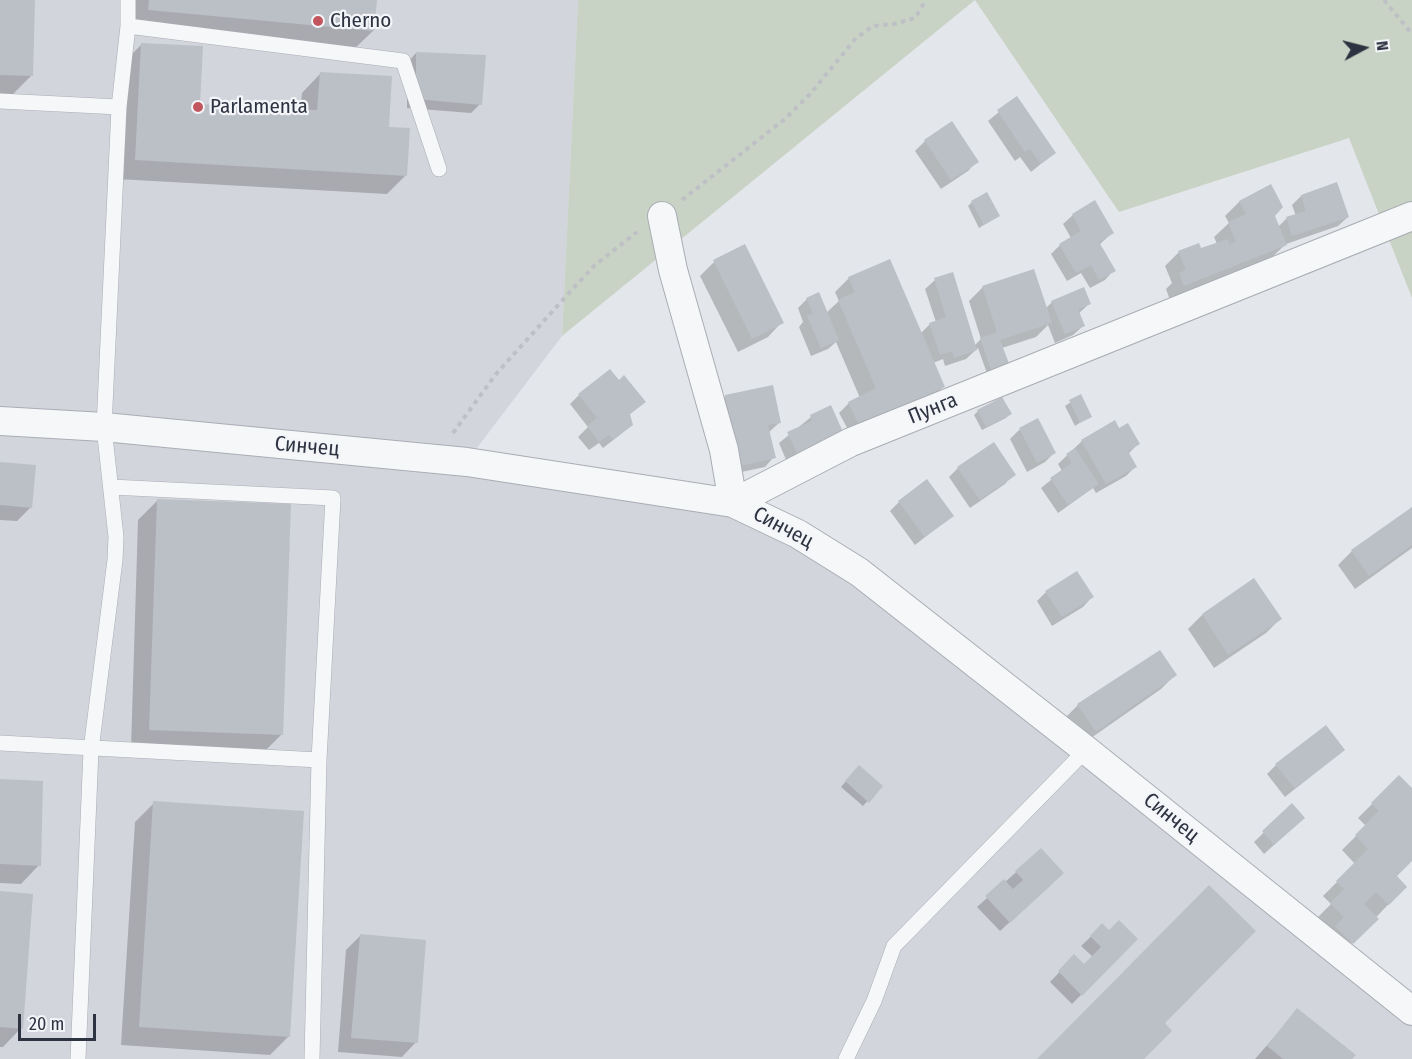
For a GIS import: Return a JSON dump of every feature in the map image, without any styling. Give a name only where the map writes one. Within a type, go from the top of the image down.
[{"type":"street","points":[[662,216],[673,270],[724,450],[734,502]]},
{"type":"street","name":"Пунга","points":[[734,502],[851,442],[1412,216]]},
{"type":"street","name":"Синчец","points":[[0,421],[104,427],[436,459],[734,502],[798,534],[859,572],[1412,1011]]},
{"type":"lane","points":[[78,1059],[91,750],[115,560],[116,537],[104,427],[119,107],[128,26],[128,0]]},
{"type":"lane","points":[[128,26],[404,61],[439,169]]},
{"type":"lane","points":[[0,100],[119,107]]},
{"type":"lane","points":[[111,487],[333,498],[319,760],[312,1059]]},
{"type":"lane","points":[[0,743],[91,750],[319,760]]},
{"type":"lane","points":[[846,1059],[874,1001],[894,946],[1086,750]]},
{"type":"path","points":[[436,459],[469,408],[496,374],[588,272],[624,241],[662,216],[785,119],[811,93],[856,38],[873,26],[894,24],[915,18],[926,0]]},
{"type":"path","points":[[1384,0],[1412,34]]},
{"type":"shaded area","points":[[0,0],[578,0],[562,336],[467,461],[733,503],[798,534],[1412,1011],[1412,1059],[0,1059]]},
{"type":"green space","points":[[578,0],[975,0],[562,336]]},
{"type":"green space","points":[[975,0],[1412,0],[1412,298],[1349,138],[1119,212]]},
{"type":"building","points":[[0,0],[35,0],[33,76],[0,75]]},
{"type":"building","name":"Cherno","points":[[149,0],[377,0],[374,31],[148,10]]},
{"type":"building","name":"Parlamenta","points":[[141,43],[203,46],[200,104],[317,110],[320,72],[392,76],[389,127],[410,128],[407,176],[135,160]]},
{"type":"building","points":[[416,52],[486,55],[482,105],[416,99]]},
{"type":"building","points":[[1017,96],[1056,153],[1041,164],[1030,149],[1025,152],[997,110]]},
{"type":"building","points":[[952,121],[979,162],[951,180],[924,140]]},
{"type":"building","points":[[1337,182],[1349,217],[1292,236],[1286,217],[1306,211],[1301,195]]},
{"type":"building","points":[[1271,184],[1283,207],[1275,216],[1287,245],[1184,286],[1179,273],[1186,270],[1178,251],[1199,243],[1201,248],[1228,239],[1229,244],[1236,242],[1228,222],[1246,214],[1239,201]]},
{"type":"building","points":[[987,192],[1000,216],[984,225],[971,201]]},
{"type":"building","points":[[1095,200],[1114,233],[1099,242],[1116,271],[1099,280],[1091,265],[1076,273],[1059,244],[1081,231],[1072,214]]},
{"type":"building","points":[[745,244],[784,323],[752,339],[713,260]]},
{"type":"building","points":[[890,259],[945,387],[859,425],[848,402],[876,388],[838,300],[855,292],[848,277]]},
{"type":"building","points":[[1034,269],[1052,323],[1000,340],[1010,366],[992,373],[980,338],[997,332],[982,286]]},
{"type":"building","points":[[953,272],[977,350],[954,358],[952,351],[940,355],[929,323],[946,317],[934,278]]},
{"type":"building","points":[[1084,287],[1091,304],[1078,309],[1085,326],[1065,334],[1051,301]]},
{"type":"building","points":[[819,292],[839,340],[821,348],[807,316],[813,314],[806,298]]},
{"type":"building","points":[[610,369],[619,380],[624,375],[646,402],[630,414],[633,425],[613,440],[609,435],[599,442],[587,426],[597,418],[578,394]]},
{"type":"building","points":[[773,385],[781,423],[768,425],[776,458],[741,466],[725,395]]},
{"type":"building","points":[[1081,394],[1092,417],[1080,423],[1069,400]]},
{"type":"building","points":[[1002,397],[1012,414],[986,427],[977,410]]},
{"type":"building","points":[[831,405],[843,432],[797,453],[787,432],[812,421],[810,415]]},
{"type":"building","points":[[1038,418],[1056,453],[1037,463],[1019,428]]},
{"type":"building","points":[[1115,420],[1119,428],[1128,423],[1140,444],[1128,451],[1137,467],[1106,484],[1081,440]]},
{"type":"building","points":[[994,442],[1016,475],[980,500],[957,467]]},
{"type":"building","points":[[1075,448],[1099,484],[1068,505],[1050,478],[1072,463],[1066,454]]},
{"type":"building","points":[[0,462],[36,465],[32,508],[0,505]]},
{"type":"building","points":[[927,479],[954,516],[925,537],[898,501]]},
{"type":"building","points":[[157,499],[291,504],[283,735],[149,730]]},
{"type":"building","points":[[1412,507],[1412,545],[1369,576],[1351,550]]},
{"type":"building","points":[[1077,571],[1094,597],[1062,617],[1045,591]]},
{"type":"building","points":[[1254,578],[1282,619],[1228,655],[1202,614]]},
{"type":"building","points":[[1160,650],[1177,675],[1096,732],[1077,704]]},
{"type":"building","points":[[1326,725],[1345,750],[1295,789],[1275,764]]},
{"type":"building","points":[[859,765],[883,786],[869,803],[845,781]]},
{"type":"building","points":[[1399,775],[1412,788],[1412,861],[1397,876],[1407,887],[1389,905],[1376,892],[1364,904],[1379,919],[1353,944],[1335,926],[1344,917],[1330,903],[1344,889],[1336,881],[1368,849],[1355,835],[1379,811],[1371,803]]},
{"type":"building","points":[[0,779],[43,781],[41,866],[0,864]]},
{"type":"building","points":[[153,801],[304,811],[290,1037],[139,1027]]},
{"type":"building","points":[[1292,803],[1305,818],[1274,845],[1262,831]]},
{"type":"building","points":[[1041,848],[1064,873],[1010,923],[985,896],[1004,879],[1013,889],[1023,880],[1015,871]]},
{"type":"building","points":[[1209,885],[1256,931],[1165,1023],[1172,1031],[1144,1059],[1037,1059]]},
{"type":"building","points":[[0,891],[33,894],[23,1029],[0,1027]]},
{"type":"building","points":[[1119,920],[1138,939],[1082,996],[1058,971],[1074,954],[1084,964],[1101,947],[1090,936],[1102,923],[1109,930]]},
{"type":"building","points":[[360,934],[426,940],[418,1043],[351,1038]]},
{"type":"building","points":[[1297,1008],[1356,1055],[1352,1059],[1283,1059],[1267,1046]]},
{"type":"place","name":"Cherno","points":[[318,21]]},
{"type":"place","name":"Parlamenta","points":[[198,107]]}]
